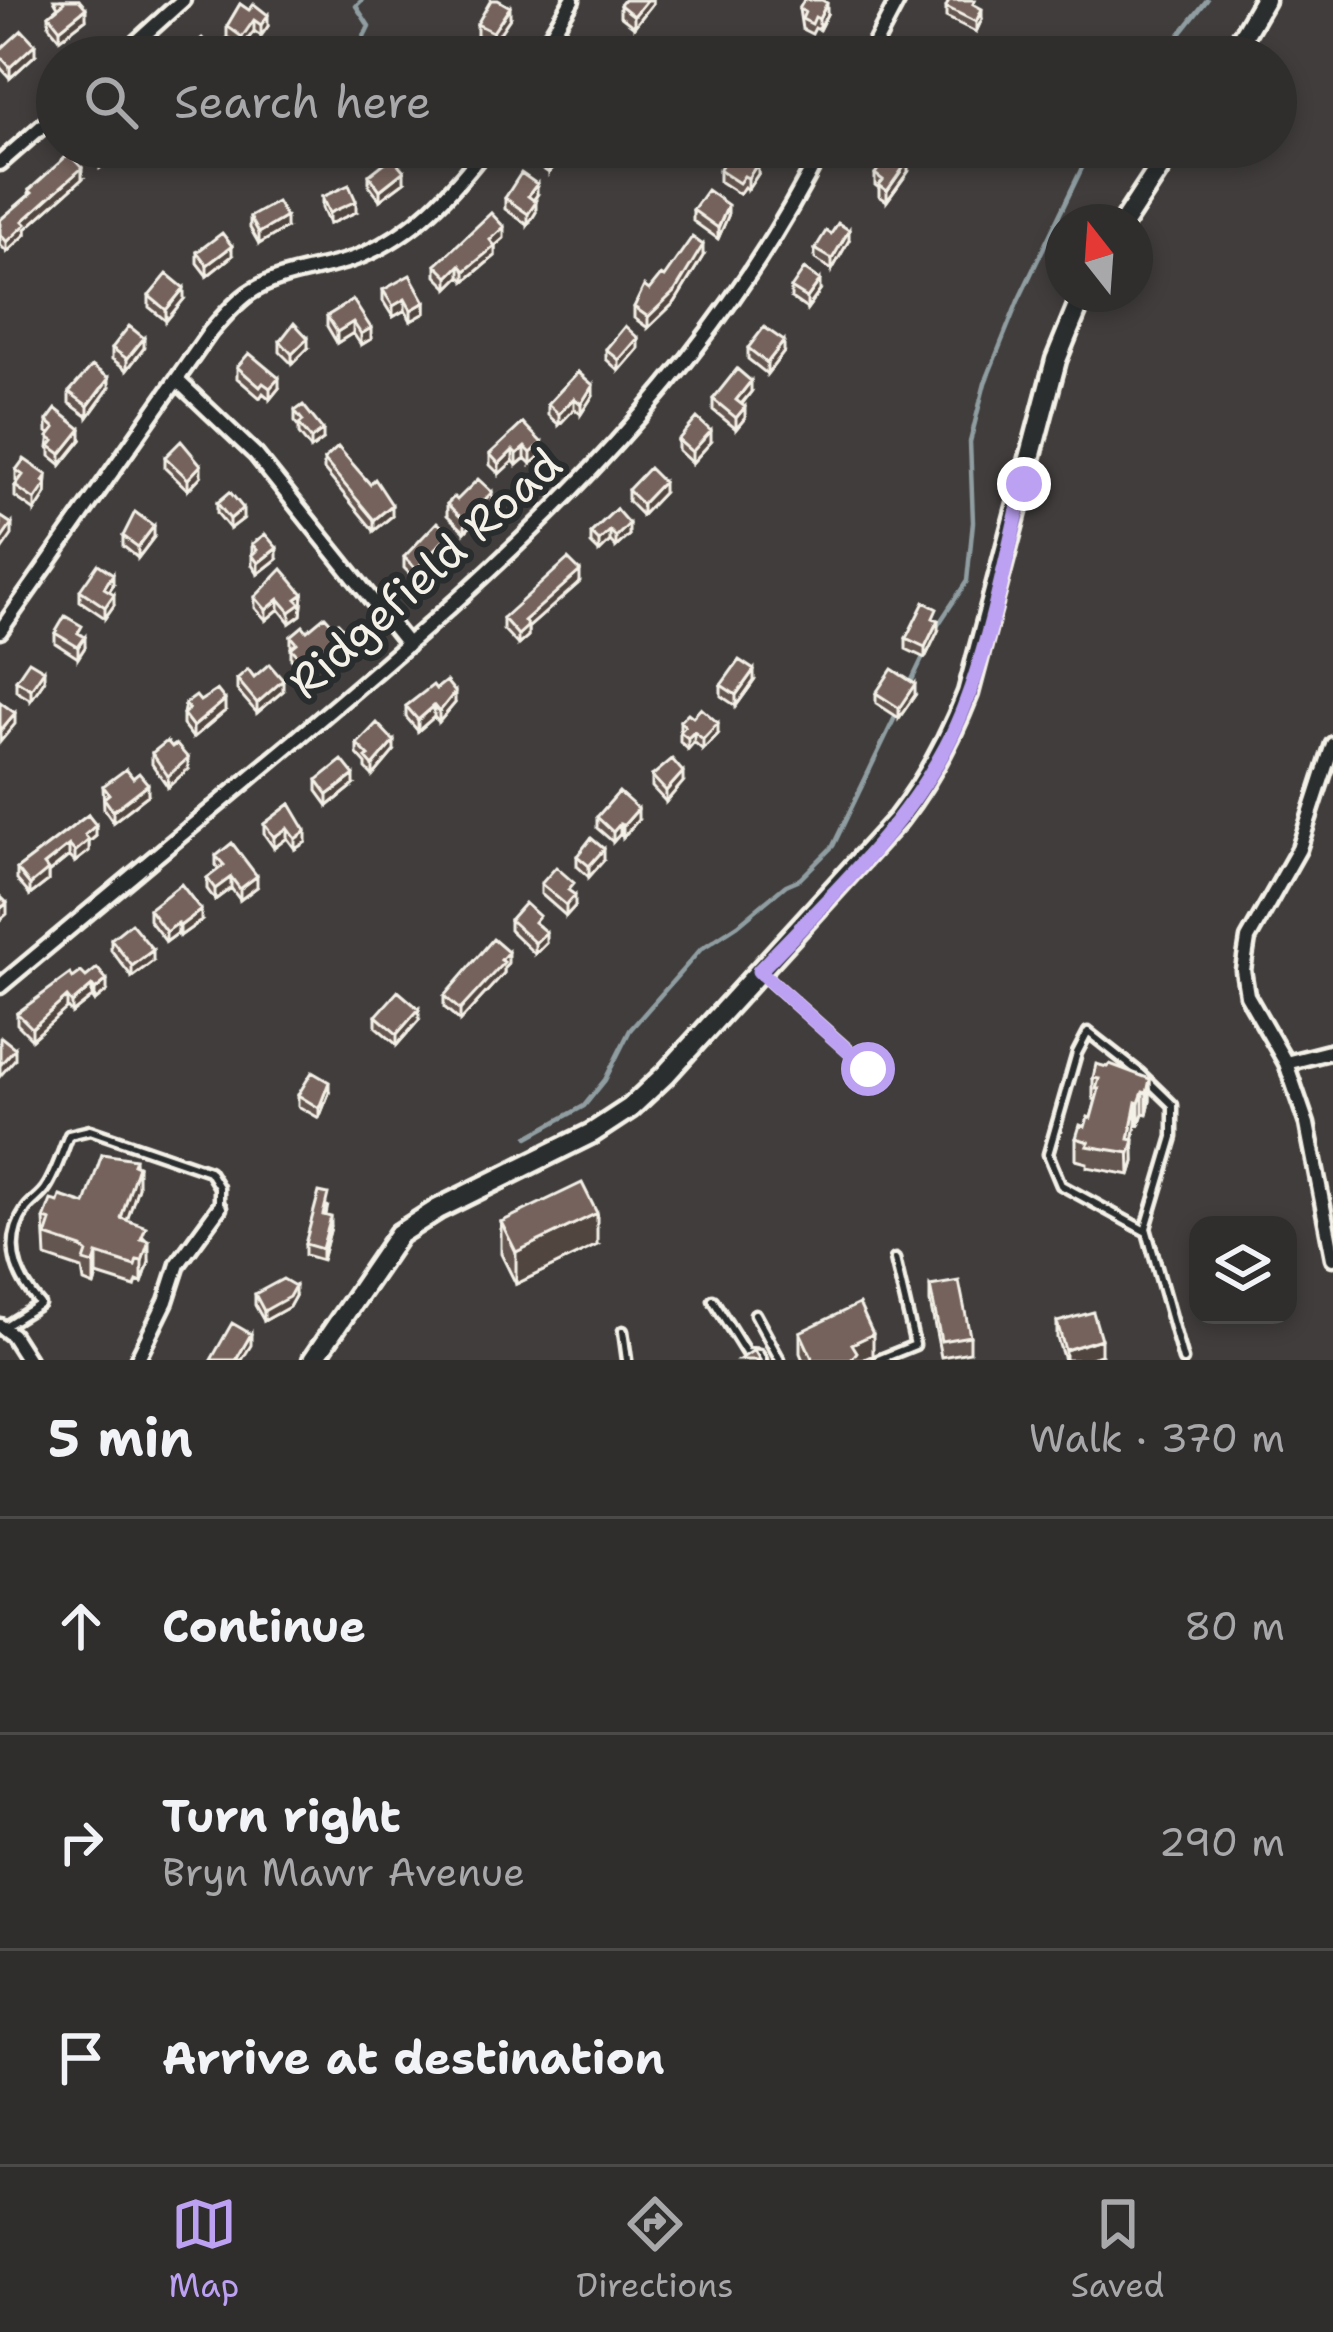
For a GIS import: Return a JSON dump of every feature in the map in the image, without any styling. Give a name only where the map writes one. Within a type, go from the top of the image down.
[{"type":"main road","points":[[1243,36],[1264,0]]},
{"type":"main road","points":[[1136,204],[1159,168]]},
{"type":"main road","points":[[313,1360],[399,1234],[438,1209],[611,1122],[665,1075],[898,819],[949,743],[991,618],[1056,360],[1076,312]]},
{"type":"street","points":[[143,36],[183,0]]},
{"type":"street","points":[[551,36],[572,0]]},
{"type":"street","points":[[879,36],[898,0]]},
{"type":"street","points":[[0,164],[36,132]]},
{"type":"street","points":[[0,631],[210,332],[250,293],[369,253],[421,221],[470,168]]},
{"type":"street","name":"Ridgefield Road","points":[[0,986],[408,645],[562,501],[643,417],[733,299],[811,168]]},
{"type":"street","points":[[178,381],[256,455],[408,645]]},
{"type":"street","points":[[1333,744],[1299,849],[1248,939],[1243,970],[1247,995],[1286,1064],[1307,1124],[1333,1258]]},
{"type":"street","points":[[1286,1064],[1333,1051]]},
{"type":"street","points":[[137,1360],[178,1264],[219,1208]]},
{"type":"street","points":[[1,1327],[28,1360]]},
{"type":"lane","points":[[759,971],[868,1069]]},
{"type":"lane","points":[[1147,1232],[1061,1185],[1048,1154],[1077,1053],[1088,1032],[1173,1105],[1173,1137],[1148,1212],[1147,1232],[1183,1360]]},
{"type":"lane","points":[[1,1327],[40,1304],[24,1287],[13,1258],[20,1221],[28,1205],[46,1188],[68,1135],[90,1130],[208,1171],[219,1187],[219,1208]]},
{"type":"lane","points":[[878,1360],[915,1345],[895,1259]]},
{"type":"lane","points":[[713,1300],[746,1353],[759,1354],[762,1360]]},
{"type":"lane","points":[[755,1314],[780,1360]]},
{"type":"lane","points":[[622,1331],[627,1360]]},
{"type":"building","points":[[62,0],[79,0],[86,8],[60,29],[49,15]]},
{"type":"building","points":[[491,0],[510,7],[493,32],[477,24]]},
{"type":"building","points":[[624,0],[647,0],[634,16],[620,5]]},
{"type":"building","points":[[804,0],[827,3],[812,24],[802,19],[805,12],[799,9]]},
{"type":"building","points":[[949,0],[975,0],[973,4],[982,9],[976,22],[946,7]]},
{"type":"building","points":[[240,4],[249,10],[254,4],[268,15],[261,25],[254,20],[243,36],[227,26]]},
{"type":"building","points":[[22,30],[35,44],[10,67],[0,50]]},
{"type":"building","points":[[53,168],[82,168],[23,221],[26,224],[7,242],[0,234],[0,220],[32,193],[29,190]]},
{"type":"building","points":[[378,168],[404,171],[380,190],[369,175]]},
{"type":"building","points":[[720,168],[755,168],[739,183]]},
{"type":"building","points":[[879,168],[903,168],[887,191],[875,174]]},
{"type":"building","points":[[521,173],[537,184],[528,196],[536,202],[528,214],[505,198]]},
{"type":"building","points":[[349,185],[356,201],[329,213],[322,197]]},
{"type":"building","points":[[707,190],[728,205],[718,228],[693,210]]},
{"type":"building","points":[[277,202],[286,217],[259,233],[250,217]]},
{"type":"building","points":[[491,213],[504,227],[490,240],[495,246],[465,271],[460,265],[448,277],[436,265]]},
{"type":"building","points":[[838,223],[849,230],[832,259],[815,249],[826,231],[831,234]]},
{"type":"building","points":[[222,233],[232,246],[207,265],[197,252]]},
{"type":"building","points":[[692,237],[703,245],[675,291],[648,317],[634,307],[644,286],[649,290],[664,277]]},
{"type":"building","points":[[804,269],[820,280],[807,298],[791,288]]},
{"type":"building","points":[[167,274],[184,288],[166,310],[149,296]]},
{"type":"building","points":[[410,275],[425,302],[411,310],[405,299],[393,306],[383,290]]},
{"type":"building","points":[[353,300],[371,328],[361,334],[353,322],[337,332],[327,316]]},
{"type":"building","points":[[294,323],[308,338],[292,354],[280,341]]},
{"type":"building","points":[[129,326],[144,338],[127,359],[112,348]]},
{"type":"building","points":[[625,326],[638,338],[619,360],[606,349]]},
{"type":"building","points":[[764,327],[784,341],[767,363],[748,348]]},
{"type":"building","points":[[249,353],[279,378],[270,388],[263,383],[260,387],[237,367]]},
{"type":"building","points":[[92,366],[109,378],[88,406],[69,392]]},
{"type":"building","points":[[737,369],[751,381],[736,400],[745,407],[736,418],[713,399]]},
{"type":"building","points":[[578,372],[593,385],[581,404],[574,398],[559,414],[548,404]]},
{"type":"building","points":[[303,405],[323,430],[311,439],[295,411]]},
{"type":"building","points":[[56,409],[81,429],[61,454],[50,446],[54,441],[48,437],[55,428],[47,421]]},
{"type":"building","points":[[697,418],[711,431],[692,452],[678,440]]},
{"type":"building","points":[[523,423],[542,443],[531,453],[525,447],[517,454],[513,450],[499,464],[490,454]]},
{"type":"building","points":[[181,441],[201,465],[188,479],[165,457]]},
{"type":"building","points":[[338,447],[370,484],[375,479],[392,505],[374,520],[324,460]]},
{"type":"building","points":[[24,459],[47,475],[35,500],[15,486],[23,475],[16,470]]},
{"type":"building","points":[[649,468],[663,482],[642,504],[628,490]]},
{"type":"building","points":[[478,479],[492,492],[465,521],[447,504]]},
{"type":"building","points":[[230,492],[243,508],[230,519],[217,503]]},
{"type":"building","points":[[616,509],[629,524],[616,537],[610,531],[599,541],[591,533]]},
{"type":"building","points":[[135,512],[154,526],[138,547],[123,536]]},
{"type":"building","points":[[0,516],[12,524],[0,541]]},
{"type":"building","points":[[437,522],[450,534],[416,569],[404,557]]},
{"type":"building","points":[[265,534],[277,548],[258,563],[252,544]]},
{"type":"building","points":[[568,559],[580,571],[524,621],[528,626],[518,635],[503,618]]},
{"type":"building","points":[[98,564],[113,574],[104,588],[114,594],[105,607],[80,590]]},
{"type":"building","points":[[282,569],[303,594],[296,599],[301,604],[290,612],[279,599],[266,610],[255,597]]},
{"type":"building","points":[[924,602],[937,609],[933,618],[938,620],[925,647],[906,638]]},
{"type":"building","points":[[65,616],[82,626],[78,633],[85,637],[78,647],[55,633]]},
{"type":"building","points":[[325,616],[345,630],[301,659],[291,648],[297,643],[291,636],[303,626],[307,631]]},
{"type":"building","points":[[739,660],[754,670],[736,695],[721,685]]},
{"type":"building","points":[[29,661],[44,670],[31,689],[16,680]]},
{"type":"building","points":[[269,664],[283,680],[257,703],[237,679],[248,669],[254,677]]},
{"type":"building","points":[[892,669],[915,684],[899,708],[876,693]]},
{"type":"building","points":[[446,681],[455,692],[439,712],[434,706],[418,720],[406,706]]},
{"type":"building","points":[[217,690],[225,700],[193,727],[183,714],[189,709],[185,704]]},
{"type":"building","points":[[0,702],[15,713],[0,731]]},
{"type":"building","points":[[701,708],[718,723],[703,739],[694,732],[688,738],[680,732],[685,726],[680,721]]},
{"type":"building","points":[[377,723],[394,741],[373,766],[357,744]]},
{"type":"building","points":[[167,741],[188,758],[168,776],[152,753]]},
{"type":"building","points":[[672,759],[683,772],[666,791],[652,776]]},
{"type":"building","points":[[342,760],[354,775],[328,795],[317,780]]},
{"type":"building","points":[[126,769],[133,778],[139,773],[148,784],[113,811],[103,786]]},
{"type":"building","points":[[619,792],[638,809],[613,832],[597,817]]},
{"type":"building","points":[[290,804],[306,831],[295,839],[287,828],[274,837],[264,824]]},
{"type":"building","points":[[88,815],[96,825],[85,835],[89,840],[75,852],[69,845],[44,865],[48,870],[30,885],[17,869]]},
{"type":"building","points":[[591,838],[604,849],[589,866],[577,856]]},
{"type":"building","points":[[232,843],[257,876],[240,889],[231,877],[215,889],[207,878],[224,865],[216,856]]},
{"type":"building","points":[[556,867],[574,883],[568,890],[575,895],[566,905],[541,884]]},
{"type":"building","points":[[181,884],[201,910],[166,932],[149,909]]},
{"type":"building","points":[[525,903],[539,916],[534,922],[546,932],[535,943],[510,920]]},
{"type":"building","points":[[131,923],[153,950],[132,966],[111,939]]},
{"type":"building","points":[[493,939],[508,952],[504,962],[460,1010],[444,996]]},
{"type":"building","points":[[97,968],[107,980],[72,1003],[67,997],[32,1028],[17,1013],[70,974],[73,978],[81,972],[86,977]]},
{"type":"building","points":[[398,991],[419,1009],[397,1034],[376,1016]]},
{"type":"building","points":[[0,1038],[15,1048],[0,1065]]},
{"type":"building","points":[[1096,1064],[1110,1064],[1150,1079],[1147,1093],[1136,1102],[1130,1153],[1087,1146],[1089,1142],[1076,1138],[1080,1125],[1085,1127],[1091,1118],[1099,1089],[1099,1079],[1093,1078]]},
{"type":"building","points":[[312,1072],[329,1082],[319,1108],[298,1095]]},
{"type":"building","points":[[102,1154],[135,1159],[133,1164],[138,1166],[121,1218],[146,1227],[141,1239],[149,1241],[142,1261],[137,1260],[135,1266],[97,1254],[94,1264],[84,1261],[87,1252],[82,1248],[46,1236],[51,1221],[44,1219],[51,1200],[58,1202],[60,1196],[85,1204]]},
{"type":"building","points":[[582,1183],[597,1213],[516,1252],[501,1222]]},
{"type":"building","points":[[319,1192],[328,1194],[323,1215],[331,1217],[322,1249],[305,1244]]},
{"type":"building","points":[[283,1279],[295,1286],[289,1297],[264,1311],[255,1294]]},
{"type":"building","points":[[959,1281],[970,1336],[941,1341],[930,1286]]},
{"type":"building","points":[[859,1304],[873,1334],[852,1344],[857,1352],[851,1360],[813,1360],[800,1332]]},
{"type":"building","points":[[1093,1312],[1101,1339],[1065,1350],[1057,1322]]},
{"type":"building","points":[[232,1323],[251,1334],[236,1360],[211,1360]]},
{"type":"building","points":[[754,1350],[760,1360],[739,1360]]},
{"type":"waterway","points":[[362,0],[356,6],[369,26],[364,36]]},
{"type":"waterway","points":[[1179,36],[1207,0]]},
{"type":"waterway","points":[[936,628],[967,581],[973,522],[970,442],[985,383],[1018,301],[1082,168]]},
{"type":"waterway","points":[[911,682],[924,655]]},
{"type":"waterway","points":[[528,1137],[584,1106],[605,1080],[630,1030],[701,949],[800,879],[833,846],[896,715]]},
{"type":"route","points":[[868,1069],[759,971],[898,819],[949,743],[991,618],[1024,484]]}]
